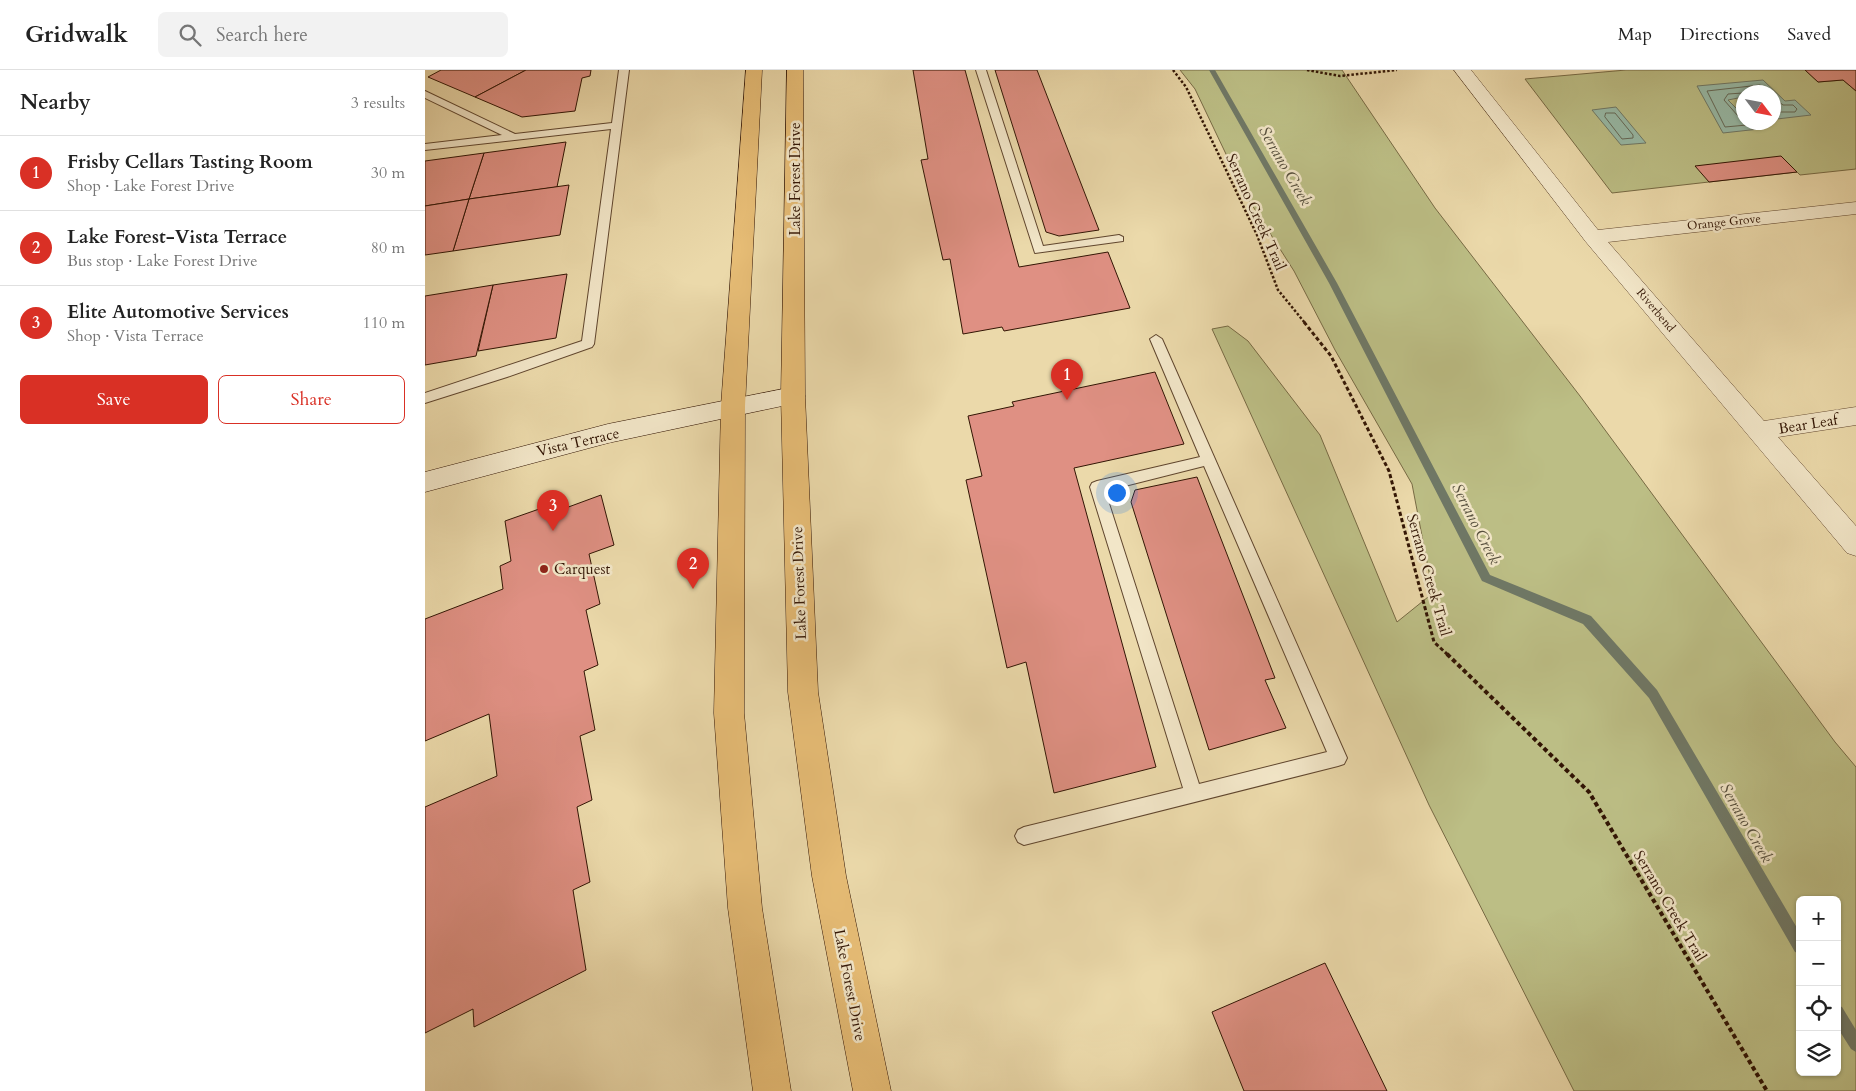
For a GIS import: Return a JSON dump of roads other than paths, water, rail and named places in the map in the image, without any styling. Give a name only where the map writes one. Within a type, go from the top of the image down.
[{"type":"main road","points":[[754,70],[733,406],[729,713],[745,908],[772,1091]]},
{"type":"main road","name":"Lake Forest Drive","points":[[795,70],[793,396],[803,692],[829,876],[872,1091]]},
{"type":"street","name":"Riverbend","points":[[1462,70],[1593,237],[1856,545]]},
{"type":"street","name":"Orange Grove","points":[[1593,237],[1856,208]]},
{"type":"street","name":"Vista Terrace","points":[[425,482],[533,452],[733,406],[793,396]]},
{"type":"street","name":"Bear Leaf","points":[[1759,431],[1856,416]]},
{"type":"lane","points":[[425,398],[503,374],[588,344],[624,70]]},
{"type":"lane","points":[[981,70],[1039,250],[1119,239]]},
{"type":"lane","points":[[425,94],[514,137]]},
{"type":"lane","points":[[425,147],[617,124]]},
{"type":"lane","points":[[1024,836],[1338,758],[1156,339]]},
{"type":"lane","points":[[1194,794],[1097,487],[1208,460]]},
{"type":"water","points":[[1763,80],[1768,85],[1736,85],[1736,98],[1728,100],[1736,108],[1736,130],[1750,130],[1723,133],[1697,86]]},
{"type":"water","points":[[1781,97],[1785,101],[1795,100],[1811,115],[1781,119]]},
{"type":"water","points":[[1616,107],[1646,143],[1621,145],[1592,110]]},
{"type":"waterway","name":"Serrano Creek","points":[[1212,70],[1333,283],[1486,578],[1587,620],[1653,694],[1797,941]]},
{"type":"waterway","name":"Serrano Creek","points":[[1841,1019],[1856,1044]]},
{"type":"place","name":"Frisby Cellars Tasting Room","points":[[1067,400]]},
{"type":"place","name":"Elite Automotive Services","points":[[553,531]]},
{"type":"place","name":"Carquest","points":[[544,569]]},
{"type":"place","name":"Lake Forest-Vista Terrace","points":[[693,589]]}]
